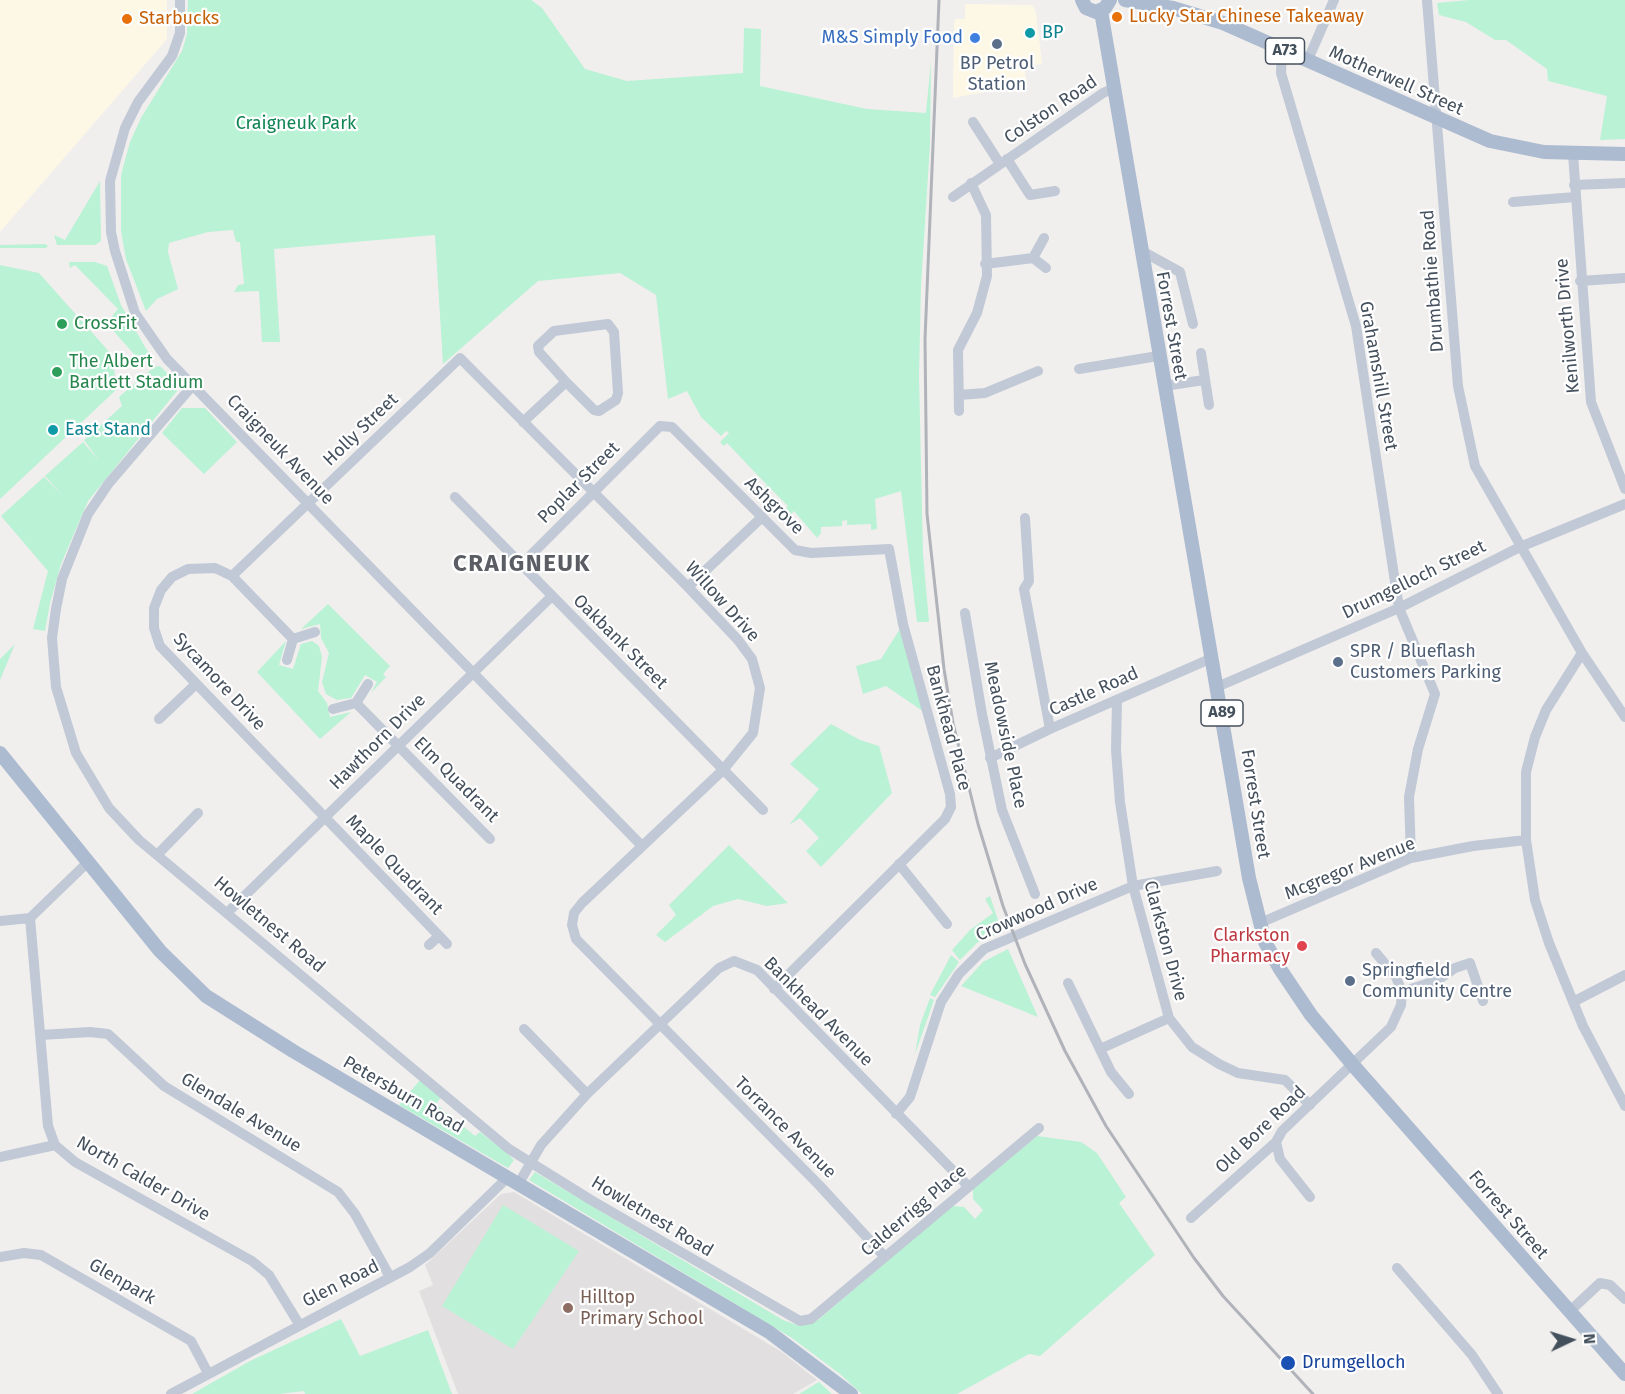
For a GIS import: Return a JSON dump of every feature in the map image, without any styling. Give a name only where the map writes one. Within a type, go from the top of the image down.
[{"type":"main road","name":"A89","points":[[1082,0],[1090,10],[1106,5]]},
{"type":"main road","name":"Motherwell Street","points":[[1125,0],[1207,17],[1438,120],[1506,145],[1544,152],[1625,154]]},
{"type":"main road","name":"Forrest Street","points":[[1106,5],[1114,88],[1140,250],[1249,878],[1265,942],[1311,1015],[1625,1374]]},
{"type":"main road","name":"Petersburn Road","points":[[0,753],[160,951],[207,996],[293,1052],[769,1332],[851,1394]]},
{"type":"street","name":"Craigneuk Avenue","points":[[180,0],[180,33],[172,56],[138,102],[116,153],[110,181],[114,251],[135,313],[167,359],[641,845]]},
{"type":"street","points":[[1306,62],[1334,0]]},
{"type":"street","name":"Drumbathie Road","points":[[1427,0],[1458,386],[1475,466],[1582,653],[1625,717]]},
{"type":"street","name":"Grahamshill Street","points":[[1282,50],[1281,72],[1356,326],[1399,608],[1435,694],[1418,748],[1408,796],[1411,858]]},
{"type":"street","name":"Colston Road","points":[[953,197],[1114,88]]},
{"type":"street","points":[[973,122],[1004,162]]},
{"type":"street","name":"Kenilworth Drive","points":[[1573,154],[1590,402],[1625,489]]},
{"type":"street","name":"Colston Road","points":[[1004,162],[1030,195],[1055,190]]},
{"type":"street","points":[[959,411],[958,350],[977,314],[987,276],[985,264],[986,215],[971,183]]},
{"type":"street","points":[[1513,202],[1625,183]]},
{"type":"street","points":[[1033,258],[1044,238]]},
{"type":"street","points":[[1140,250],[1180,272],[1193,324]]},
{"type":"street","points":[[985,264],[1033,258],[1046,268]]},
{"type":"street","points":[[1580,281],[1625,278]]},
{"type":"street","points":[[608,324],[613,327],[618,393],[616,400],[608,408],[594,410],[566,382],[539,352],[538,346],[554,331],[608,324]]},
{"type":"street","points":[[1201,352],[1209,405]]},
{"type":"street","points":[[1079,369],[1158,356]]},
{"type":"street","name":"Willow Drive","points":[[460,358],[688,587],[738,640],[752,659],[760,688],[753,733],[723,770],[641,845],[574,913],[572,924],[576,939],[658,1024]]},
{"type":"street","name":"Holly Street","points":[[232,576],[460,358]]},
{"type":"street","points":[[959,395],[985,393],[1038,370]]},
{"type":"street","points":[[1164,386],[1204,380]]},
{"type":"street","points":[[524,422],[566,382]]},
{"type":"street","name":"Howletnest Road","points":[[194,385],[109,483],[88,514],[62,579],[52,638],[56,687],[76,753],[109,808],[139,840],[509,1149],[531,1160],[591,1200],[780,1312],[800,1321],[811,1319]]},
{"type":"street","name":"Poplar Street","points":[[522,564],[660,426]]},
{"type":"street","name":"Ashgrove","points":[[660,426],[672,428],[795,550],[811,553],[889,549]]},
{"type":"street","name":"Oakbank Street","points":[[455,497],[763,810]]},
{"type":"street","name":"Drumgelloch Street","points":[[1217,687],[1399,608],[1520,547],[1625,504]]},
{"type":"street","points":[[688,587],[761,518]]},
{"type":"street","points":[[1025,518],[1029,581],[1024,589],[1050,729]]},
{"type":"street","name":"Bankhead Place","points":[[774,989],[945,819],[951,807],[903,624],[889,549]]},
{"type":"street","name":"Sycamore Drive","points":[[232,576],[215,568],[188,569],[166,582],[157,599],[153,619],[155,636],[160,646],[195,684],[325,818]]},
{"type":"street","points":[[232,576],[293,639]]},
{"type":"street","name":"Hawthorn Drive","points":[[228,912],[551,597]]},
{"type":"street","name":"Meadowside Place","points":[[965,613],[990,758],[1002,810],[1035,894]]},
{"type":"street","points":[[293,639],[315,632]]},
{"type":"street","points":[[287,660],[293,639]]},
{"type":"street","points":[[1582,653],[1546,710],[1535,737],[1526,772],[1526,840],[1535,900],[1583,1026],[1625,1106]]},
{"type":"street","name":"Castle Road","points":[[990,758],[1212,658]]},
{"type":"street","points":[[159,719],[195,684]]},
{"type":"street","points":[[333,709],[356,703],[368,684]]},
{"type":"street","name":"Clarkston Drive","points":[[1117,700],[1116,750],[1120,802],[1133,886],[1169,1018],[1192,1047],[1219,1064],[1238,1073],[1285,1080],[1310,1105]]},
{"type":"street","name":"Elm Quadrant","points":[[356,703],[490,838]]},
{"type":"street","points":[[158,854],[198,813]]},
{"type":"street","name":"Maple Quadrant","points":[[325,818],[443,940],[429,945]]},
{"type":"street","name":"Mcgregor Avenue","points":[[1260,923],[1411,858],[1473,846],[1526,840]]},
{"type":"street","points":[[0,921],[30,918],[88,862]]},
{"type":"street","points":[[899,864],[947,924]]},
{"type":"street","name":"Crowwood Drive","points":[[896,1114],[910,1096],[936,1012],[950,987],[978,953],[1000,941],[1133,886],[1217,871]]},
{"type":"street","name":"North Calder Drive","points":[[30,918],[48,1126],[55,1145],[75,1162],[252,1261],[269,1275],[299,1324]]},
{"type":"street","points":[[1376,953],[1396,977],[1401,992],[1438,980],[1455,968],[1470,963],[1483,1001]]},
{"type":"street","name":"Bankhead Avenue","points":[[513,1180],[586,1094],[658,1024],[726,963],[734,961],[750,965],[968,1186]]},
{"type":"street","points":[[1573,1002],[1625,975]]},
{"type":"street","points":[[1068,983],[1111,1072],[1129,1094]]},
{"type":"street","name":"Old Bore Road","points":[[1191,1218],[1276,1142],[1282,1131],[1391,1027],[1401,1005],[1401,992]]},
{"type":"street","points":[[1100,1049],[1169,1018]]},
{"type":"street","name":"Torrance Avenue","points":[[658,1024],[820,1186],[885,1257]]},
{"type":"street","points":[[524,1029],[586,1094]]},
{"type":"street","name":"Glendale Avenue","points":[[41,1035],[90,1032],[108,1034],[164,1086],[338,1192],[355,1214],[390,1277]]},
{"type":"street","name":"Calderrigg Place","points":[[811,1319],[1039,1128]]},
{"type":"street","points":[[1276,1142],[1280,1159],[1310,1197]]},
{"type":"street","points":[[0,1157],[55,1145]]},
{"type":"street","name":"Glen Road","points":[[171,1394],[390,1277],[430,1253],[513,1180]]},
{"type":"street","name":"Glenpark","points":[[0,1257],[24,1253],[41,1255],[191,1341],[208,1373]]},
{"type":"street","points":[[1397,1268],[1472,1355],[1498,1394]]},
{"type":"street","points":[[1570,1311],[1600,1283],[1610,1285],[1625,1299]]},
{"type":"shaded area","points":[[0,0],[167,0],[167,39],[0,232]]},
{"type":"shaded area","name":"BP Petrol Station","points":[[965,4],[1032,5],[1036,12],[1042,64],[1024,67],[1027,84],[953,98],[954,24],[955,19],[965,19]]},
{"type":"shaded area","name":"Hilltop Primary School","points":[[514,1192],[782,1352],[817,1380],[793,1394],[458,1394],[419,1291],[433,1285],[425,1265],[501,1194]]},
{"type":"green space","name":"Craigneuk Park","points":[[188,0],[531,0],[542,8],[585,69],[627,81],[743,73],[744,28],[761,29],[760,86],[867,109],[926,113],[931,61],[930,144],[921,286],[919,376],[923,554],[929,622],[917,622],[901,491],[875,499],[877,529],[871,530],[871,524],[847,525],[847,520],[842,521],[842,526],[821,527],[821,533],[817,538],[794,511],[789,516],[784,511],[788,506],[770,488],[762,496],[759,493],[767,485],[727,443],[724,446],[720,442],[729,433],[726,431],[721,436],[701,417],[687,391],[668,399],[656,295],[620,273],[538,281],[443,364],[435,235],[274,249],[280,342],[262,342],[259,291],[234,292],[238,285],[244,284],[240,242],[236,242],[233,230],[208,232],[169,243],[168,252],[178,289],[157,299],[146,311],[126,259],[121,231],[121,175],[130,142],[141,118],[182,51],[187,34]]},
{"type":"green space","points":[[1469,0],[1625,0],[1625,139],[1600,140],[1607,96],[1548,81],[1547,69],[1506,40],[1495,40],[1466,22],[1439,15],[1437,3]]},
{"type":"green space","points":[[100,181],[101,241],[95,245],[57,245],[54,235],[65,240]]},
{"type":"green space","points":[[45,244],[48,246],[46,248],[0,248],[0,245]]},
{"type":"green space","points":[[69,262],[95,262],[107,266],[121,305],[148,352],[140,361],[110,327],[115,321],[112,316],[118,309],[75,265],[70,268]]},
{"type":"green space","name":"The Albert Bartlett Stadium","points":[[0,265],[39,273],[112,355],[117,389],[0,499]]},
{"type":"green space","points":[[160,366],[177,383],[177,391],[88,501],[61,564],[45,631],[33,629],[48,571],[1,516],[44,477],[63,496],[45,476],[83,442],[100,462],[84,440],[122,406],[119,397],[154,367]]},
{"type":"green space","points":[[182,408],[205,408],[237,442],[204,474],[162,433]]},
{"type":"green space","points":[[328,604],[390,666],[383,674],[386,677],[371,693],[377,682],[365,675],[351,698],[337,700],[326,694],[322,682],[329,653],[321,638],[320,624],[301,629]]},
{"type":"green space","points":[[903,624],[927,714],[886,686],[863,694],[856,666],[881,659]]},
{"type":"green space","points":[[286,641],[279,665],[293,669],[301,644],[312,641],[319,646],[322,657],[318,691],[327,703],[330,717],[351,712],[320,739],[257,672]]},
{"type":"green space","points":[[15,644],[0,680],[0,659]]},
{"type":"green space","points":[[831,724],[860,740],[879,746],[892,793],[821,867],[806,851],[819,838],[800,818],[789,825],[819,789],[790,764]]},
{"type":"green space","points":[[729,845],[788,903],[767,906],[738,899],[713,906],[665,942],[656,935],[676,915],[669,905]]},
{"type":"green space","points":[[990,896],[1002,932],[978,942],[960,960],[952,950],[970,930],[993,913],[985,899]]},
{"type":"green space","points":[[1008,949],[1038,1017],[961,986],[983,962]]},
{"type":"green space","points":[[951,955],[959,962],[935,997],[930,995]]},
{"type":"green space","points":[[930,998],[934,1000],[915,1054],[920,1025]]},
{"type":"green space","points":[[420,1080],[441,1097],[436,1104],[475,1136],[480,1132],[514,1160],[508,1168],[399,1105]]},
{"type":"green space","points":[[1037,1136],[1081,1142],[1097,1153],[1126,1197],[1119,1203],[1155,1255],[1040,1356],[1029,1354],[957,1394],[862,1394],[840,1374],[792,1338],[529,1180],[535,1172],[783,1320],[800,1326],[818,1320],[952,1206],[964,1207],[975,1219],[983,1210],[973,1199],[973,1189]]},
{"type":"green space","points":[[503,1205],[579,1251],[513,1349],[442,1306]]},
{"type":"green space","points":[[341,1319],[360,1356],[428,1330],[452,1394],[305,1394],[304,1391],[279,1394],[192,1394],[250,1361]]},
{"type":"green space","points":[[819,1382],[832,1394],[799,1394]]},
{"type":"railway","points":[[939,0],[925,339],[927,514],[944,669],[953,723],[978,824],[1003,906],[1025,964],[1065,1051],[1106,1126],[1194,1258],[1223,1296],[1313,1394]]},
{"type":"place","name":"Lucky Star Chinese Takeaway","points":[[1117,17]]},
{"type":"place","name":"Starbucks","points":[[127,19]]},
{"type":"place","name":"BP","points":[[1030,33]]},
{"type":"place","name":"M&S Simply Food","points":[[975,38]]},
{"type":"place","name":"BP Petrol Station","points":[[997,44]]},
{"type":"place","name":"CrossFit","points":[[62,324]]},
{"type":"place","name":"The Albert Bartlett Stadium","points":[[57,372]]},
{"type":"place","name":"East Stand","points":[[53,430]]},
{"type":"place","name":"SPR / Blueflash Customers Parking","points":[[1338,662]]},
{"type":"place","name":"Clarkston Pharmacy","points":[[1302,946]]},
{"type":"place","name":"Springfield Community Centre","points":[[1350,981]]},
{"type":"place","name":"Hilltop Primary School","points":[[568,1308]]},
{"type":"place","name":"Drumgelloch","points":[[1288,1363]]},
{"type":"district","name":"CRAIGNEUK","points":[[522,564]]}]
